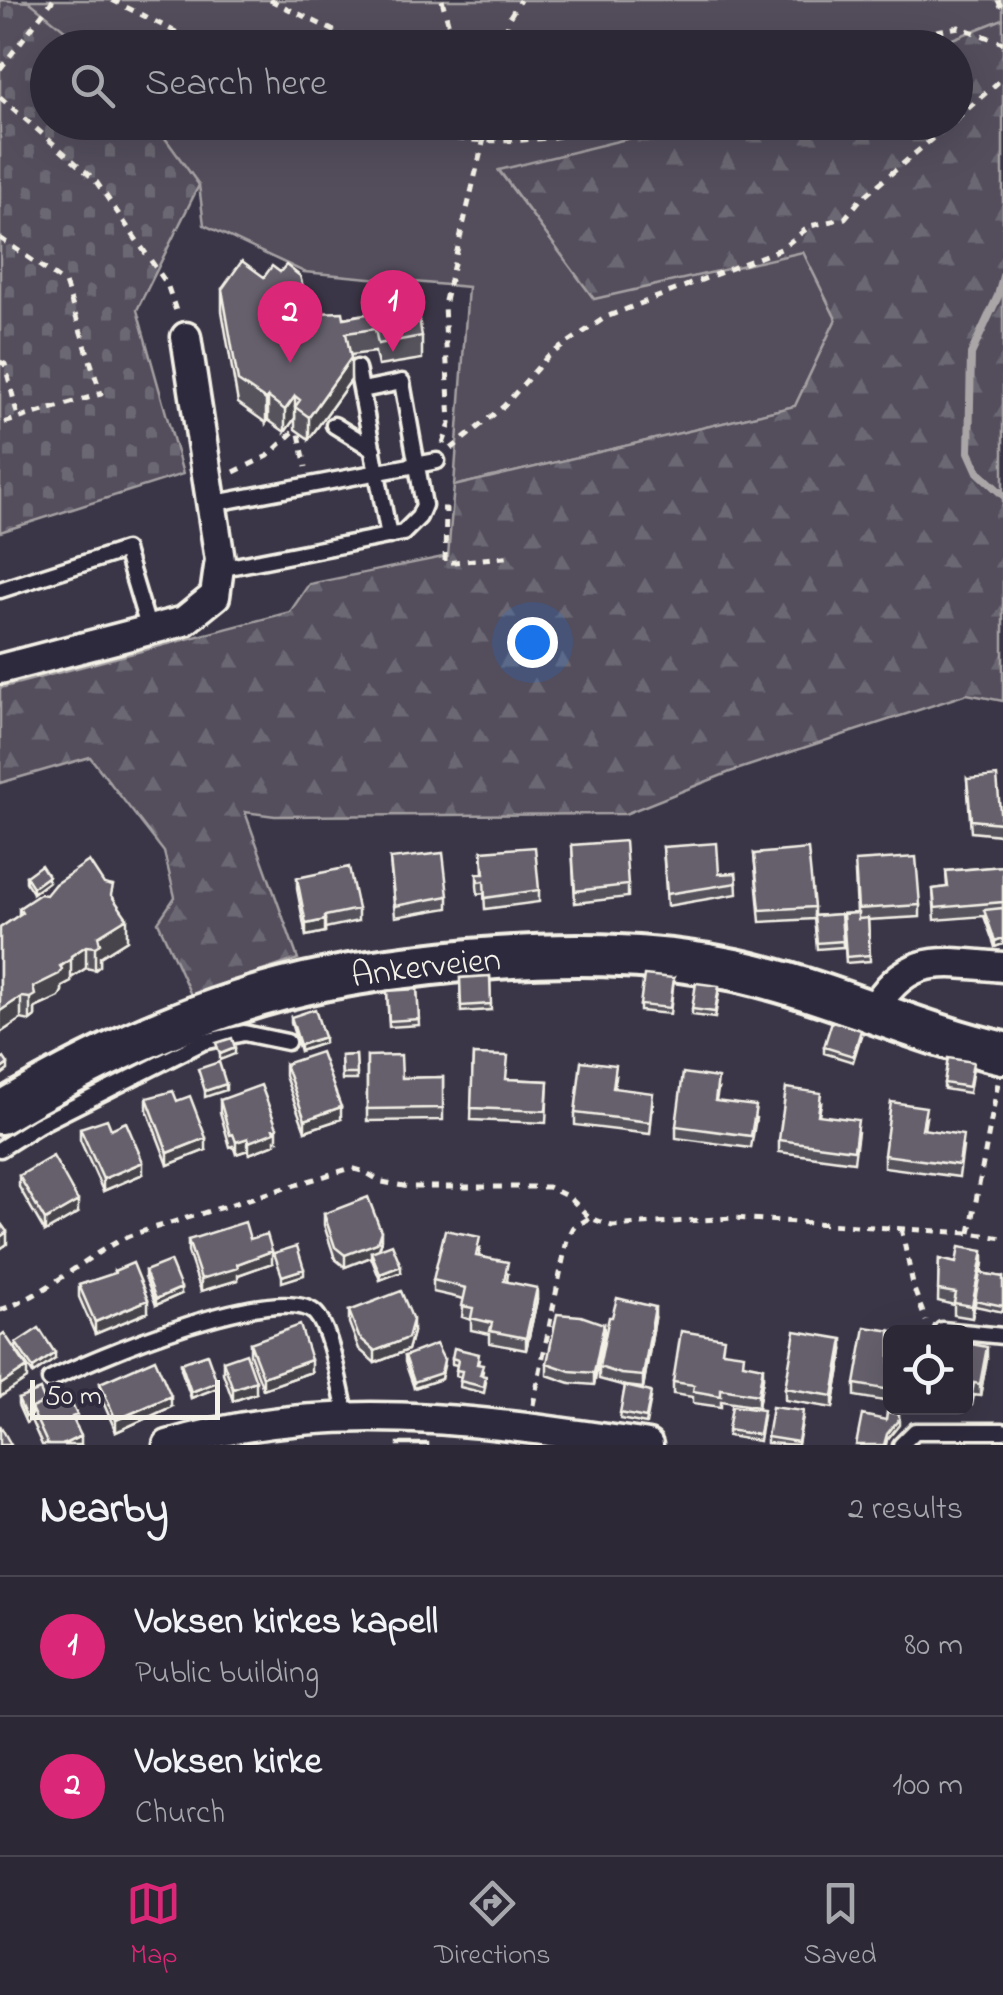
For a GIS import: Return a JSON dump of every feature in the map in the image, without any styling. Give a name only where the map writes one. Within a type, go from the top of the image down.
[{"type":"main road","name":"Ankerveien","points":[[0,1113],[76,1069],[200,1016],[287,988],[385,969],[533,955],[641,956],[766,978],[872,1013],[1001,1064]]},
{"type":"street","points":[[0,669],[184,621],[216,596],[220,560],[186,337]]},
{"type":"street","points":[[872,1013],[892,983],[916,965],[934,961],[1003,967]]},
{"type":"street","points":[[168,1445],[251,1424],[347,1416],[448,1418],[648,1445]]},
{"type":"lane","points":[[357,368],[389,536]]},
{"type":"lane","points":[[219,569],[403,534],[419,517],[424,504],[419,464],[402,382],[362,390]]},
{"type":"lane","points":[[334,426],[372,450]]},
{"type":"lane","points":[[208,494],[310,485],[437,460]]},
{"type":"lane","points":[[0,590],[125,550],[149,630]]},
{"type":"lane","points":[[0,1150],[38,1125],[203,1042],[244,1034],[288,1042]]},
{"type":"lane","points":[[50,1380],[83,1364],[230,1312],[262,1305],[296,1304],[314,1311],[320,1318],[347,1416]]},
{"type":"lane","points":[[973,1333],[1003,1336]]},
{"type":"lane","points":[[901,1445],[915,1431],[1003,1431]]},
{"type":"path","points":[[0,68],[53,0]]},
{"type":"path","points":[[112,0],[172,30]]},
{"type":"path","points":[[270,0],[332,30]]},
{"type":"path","points":[[442,0],[450,30]]},
{"type":"path","points":[[507,30],[520,0]]},
{"type":"path","points":[[998,0],[1003,11]]},
{"type":"path","points":[[942,30],[967,30]]},
{"type":"path","points":[[973,32],[1003,43]]},
{"type":"path","points":[[973,104],[1003,78]]},
{"type":"path","points":[[0,97],[30,123]]},
{"type":"path","points":[[49,140],[95,180],[167,284],[186,337]]},
{"type":"path","points":[[470,140],[544,140]]},
{"type":"path","points":[[437,460],[504,406],[548,356],[606,317],[782,249],[810,226],[845,218],[860,200],[931,140]]},
{"type":"path","points":[[437,460],[450,424],[444,305],[484,141]]},
{"type":"path","points":[[0,238],[65,284],[101,394],[0,424]]},
{"type":"path","points":[[0,362],[5,364],[18,417]]},
{"type":"path","points":[[208,494],[268,456],[294,430],[299,434],[310,485]]},
{"type":"path","points":[[424,504],[446,510],[444,563],[513,556]]},
{"type":"path","points":[[970,1232],[1001,1064]]},
{"type":"path","points":[[0,1310],[43,1293],[70,1270],[122,1238],[336,1171],[359,1169],[382,1182],[409,1187],[548,1187],[569,1197],[590,1218],[626,1227],[688,1218],[732,1218],[970,1232],[1003,1238]]},
{"type":"path","points":[[528,1429],[567,1240],[574,1227],[590,1218]]},
{"type":"path","points":[[901,1228],[914,1289],[930,1325]]},
{"type":"green space","points":[[0,0],[30,2],[65,30],[30,30],[30,140],[166,140],[199,185],[137,310],[183,474],[0,532]]},
{"type":"green space","points":[[25,0],[1003,0],[1003,19],[973,31],[63,30]]},
{"type":"green space","points":[[1003,19],[1003,701],[967,694],[730,772],[625,814],[275,816],[245,812],[298,959],[191,995],[158,922],[175,897],[164,852],[90,757],[0,783],[0,688],[290,612],[309,584],[448,556],[454,486],[795,406],[836,319],[803,252],[594,299],[499,170],[622,140],[973,140],[973,31]]},
{"type":"green space","points":[[166,140],[624,140],[499,171],[594,298],[803,251],[836,319],[795,406],[454,486],[468,287],[304,272],[204,225],[199,185]]},
{"type":"building","points":[[242,261],[264,277],[272,266],[280,272],[286,265],[300,276],[314,313],[343,312],[344,318],[372,313],[371,306],[382,292],[401,289],[415,295],[422,336],[378,344],[375,329],[346,333],[351,358],[309,417],[295,407],[300,400],[295,396],[285,410],[238,381],[222,289]]},
{"type":"building","points":[[997,776],[1001,823],[971,820],[967,779]]},
{"type":"building","points":[[625,841],[628,885],[575,891],[572,845]]},
{"type":"building","points":[[717,843],[719,874],[736,873],[737,883],[667,894],[663,847]]},
{"type":"building","points":[[535,847],[539,890],[485,898],[484,881],[478,882],[477,874],[484,874],[482,851]]},
{"type":"building","points":[[808,849],[814,907],[760,910],[754,854]]},
{"type":"building","points":[[443,853],[448,896],[395,906],[390,859]]},
{"type":"building","points":[[916,857],[920,905],[858,909],[855,861]]},
{"type":"building","points":[[89,861],[104,884],[113,886],[111,895],[127,918],[98,936],[100,944],[86,946],[60,966],[59,974],[33,987],[35,995],[21,997],[0,1011],[0,928],[22,913],[19,908],[40,894],[46,895],[55,884]]},
{"type":"building","points":[[41,865],[48,876],[33,887],[26,876]]},
{"type":"building","points":[[1003,866],[1003,902],[935,908],[933,889],[948,887],[946,871]]},
{"type":"building","points":[[349,867],[358,909],[306,924],[297,878]]},
{"type":"building","points":[[1003,908],[1003,938],[995,941],[984,910]]},
{"type":"building","points":[[858,913],[858,919],[868,918],[870,955],[846,957],[843,914]]},
{"type":"building","points":[[841,914],[843,941],[817,943],[814,916]]},
{"type":"building","points":[[644,975],[674,978],[670,1008],[640,1005]]},
{"type":"building","points":[[490,976],[491,1004],[461,1006],[460,978]]},
{"type":"building","points":[[696,983],[719,986],[715,1012],[692,1009]]},
{"type":"building","points":[[417,989],[419,1019],[389,1021],[387,991]]},
{"type":"building","points":[[315,1009],[324,1037],[300,1045],[291,1017]]},
{"type":"building","points":[[832,1021],[861,1030],[853,1056],[824,1047]]},
{"type":"building","points":[[232,1038],[235,1048],[220,1054],[216,1043]]},
{"type":"building","points":[[321,1052],[341,1107],[305,1120],[285,1064]]},
{"type":"building","points":[[356,1055],[357,1074],[342,1074],[341,1056]]},
{"type":"building","points":[[401,1055],[402,1078],[443,1077],[443,1108],[367,1109],[367,1056]]},
{"type":"building","points":[[473,1055],[508,1056],[506,1079],[548,1081],[546,1111],[471,1108]]},
{"type":"building","points":[[948,1058],[973,1062],[969,1087],[944,1083]]},
{"type":"building","points":[[581,1061],[616,1065],[613,1088],[653,1093],[650,1122],[575,1113]]},
{"type":"building","points":[[219,1062],[226,1084],[205,1091],[198,1069]]},
{"type":"building","points":[[683,1073],[718,1078],[715,1101],[756,1106],[751,1136],[676,1126]]},
{"type":"building","points":[[261,1085],[277,1128],[249,1142],[248,1138],[236,1142],[230,1135],[220,1100]]},
{"type":"building","points":[[786,1088],[821,1093],[818,1115],[858,1120],[854,1150],[779,1140]]},
{"type":"building","points":[[173,1091],[177,1101],[190,1096],[206,1138],[168,1153],[147,1098]]},
{"type":"building","points":[[891,1102],[926,1107],[922,1129],[963,1135],[959,1165],[884,1155]]},
{"type":"building","points":[[107,1119],[111,1129],[126,1122],[143,1162],[103,1179],[80,1128]]},
{"type":"building","points":[[53,1156],[78,1201],[45,1220],[19,1176]]},
{"type":"building","points":[[368,1197],[381,1231],[377,1243],[345,1255],[335,1247],[324,1214]]},
{"type":"building","points":[[245,1222],[250,1239],[267,1234],[272,1251],[237,1264],[238,1268],[201,1279],[188,1240]]},
{"type":"building","points":[[445,1230],[480,1237],[476,1256],[508,1262],[504,1281],[537,1288],[526,1338],[490,1331],[492,1323],[471,1318],[473,1308],[462,1306],[466,1288],[433,1280]]},
{"type":"building","points":[[392,1244],[401,1266],[380,1274],[371,1252]]},
{"type":"building","points":[[297,1246],[304,1269],[282,1276],[274,1253]]},
{"type":"building","points":[[959,1247],[983,1251],[972,1306],[954,1303],[956,1293],[938,1290],[939,1259],[956,1263]]},
{"type":"building","points":[[170,1261],[181,1288],[156,1299],[145,1271]]},
{"type":"building","points":[[133,1263],[148,1300],[95,1322],[79,1285]]},
{"type":"building","points":[[980,1273],[1003,1277],[1003,1306],[975,1300]]},
{"type":"building","points":[[401,1291],[413,1320],[408,1338],[375,1351],[359,1337],[349,1311]]},
{"type":"building","points":[[617,1298],[655,1307],[643,1376],[599,1367]]},
{"type":"building","points":[[557,1314],[581,1316],[604,1324],[594,1373],[570,1371],[547,1363]]},
{"type":"building","points":[[300,1325],[311,1360],[263,1377],[250,1343]]},
{"type":"building","points":[[865,1327],[883,1330],[883,1389],[855,1384]]},
{"type":"building","points":[[39,1328],[55,1353],[33,1368],[16,1343]]},
{"type":"building","points":[[681,1331],[724,1338],[722,1351],[744,1354],[743,1363],[763,1367],[758,1395],[721,1389],[721,1396],[693,1391],[694,1385],[673,1382]]},
{"type":"building","points":[[795,1331],[843,1339],[833,1396],[785,1388]]},
{"type":"building","points":[[4,1333],[27,1367],[0,1385],[0,1336]]},
{"type":"building","points":[[436,1344],[444,1360],[441,1373],[414,1382],[405,1356]]},
{"type":"building","points":[[973,1344],[987,1347],[980,1384],[974,1383],[973,1388]]},
{"type":"building","points":[[454,1348],[479,1354],[477,1364],[483,1365],[480,1375],[486,1376],[484,1387],[460,1381],[462,1371],[456,1370],[458,1360],[452,1358]]},
{"type":"building","points":[[246,1353],[256,1381],[233,1389],[223,1361]]},
{"type":"building","points":[[207,1354],[217,1382],[191,1392],[181,1363]]},
{"type":"building","points":[[155,1359],[171,1396],[116,1420],[100,1383]]},
{"type":"building","points":[[625,1386],[651,1392],[646,1418],[620,1413]]},
{"type":"building","points":[[40,1390],[45,1402],[31,1408],[31,1415],[26,1417],[18,1399]]},
{"type":"building","points":[[62,1394],[65,1402],[70,1400],[77,1415],[72,1417],[81,1436],[62,1445],[48,1445],[31,1408]]},
{"type":"building","points":[[732,1406],[763,1410],[759,1435],[728,1430]]},
{"type":"building","points":[[772,1407],[803,1411],[798,1442],[767,1437]]},
{"type":"building","points":[[862,1415],[886,1420],[887,1415],[899,1415],[884,1445],[856,1445]]},
{"type":"building","points":[[0,1425],[11,1445],[0,1445]]},
{"type":"waterway","points":[[1003,276],[971,354],[969,452],[978,472],[1003,495]]},
{"type":"place","name":"Voksen kirkes kapell","points":[[393,352]]},
{"type":"place","name":"Voksen kirke","points":[[290,363]]}]
